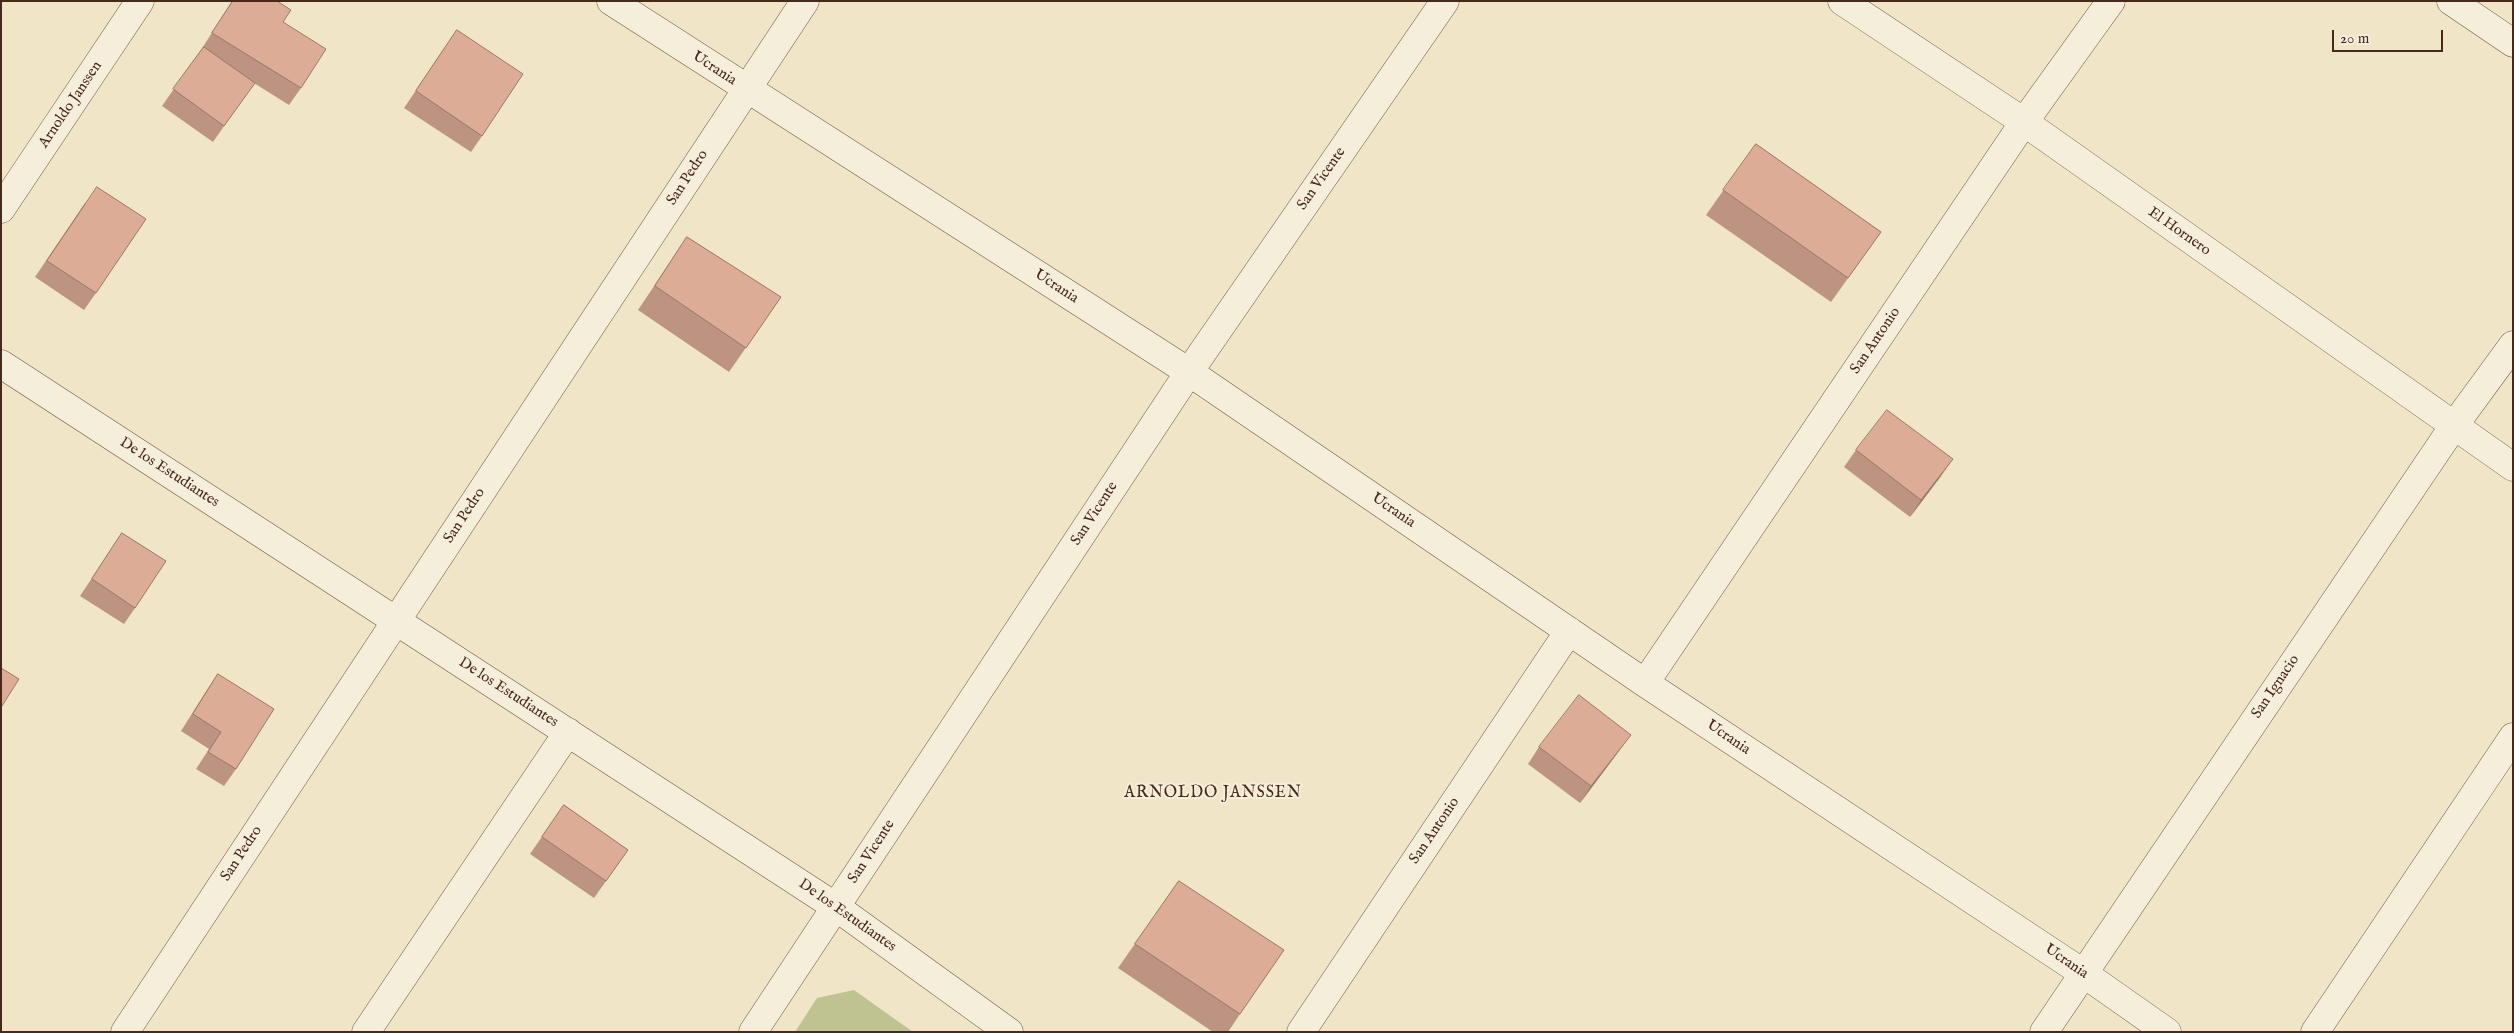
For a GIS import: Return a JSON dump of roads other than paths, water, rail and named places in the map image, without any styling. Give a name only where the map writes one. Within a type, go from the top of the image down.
[{"type":"street","name":"Arnoldo Janssen","points":[[1,209],[140,1]]},
{"type":"street","name":"Ucrania","points":[[611,1],[1189,372],[1645,683],[2082,973],[2167,1032]]},
{"type":"street","name":"San Pedro","points":[[125,1032],[805,1]]},
{"type":"street","name":"San Vicente","points":[[752,1032],[1189,372],[1445,1]]},
{"type":"street","name":"El Hornero","points":[[1842,1],[2024,122],[2513,467]]},
{"type":"street","name":"San Antonio","points":[[1645,683],[2024,122],[2111,1]]},
{"type":"street","points":[[2451,1],[2513,43]]},
{"type":"street","name":"San Ignacio","points":[[2044,1032],[2082,973],[2453,426],[2513,346]]},
{"type":"street","name":"De los Estudiantes","points":[[1,364],[836,907],[1009,1032]]},
{"type":"street","name":"San Antonio","points":[[1301,1032],[1569,630]]},
{"type":"street","points":[[366,1032],[568,732]]},
{"type":"street","points":[[2315,1032],[2513,737]]},
{"type":"district","name":"ARNOLDO JANSSEN","points":[[1213,794]]}]
